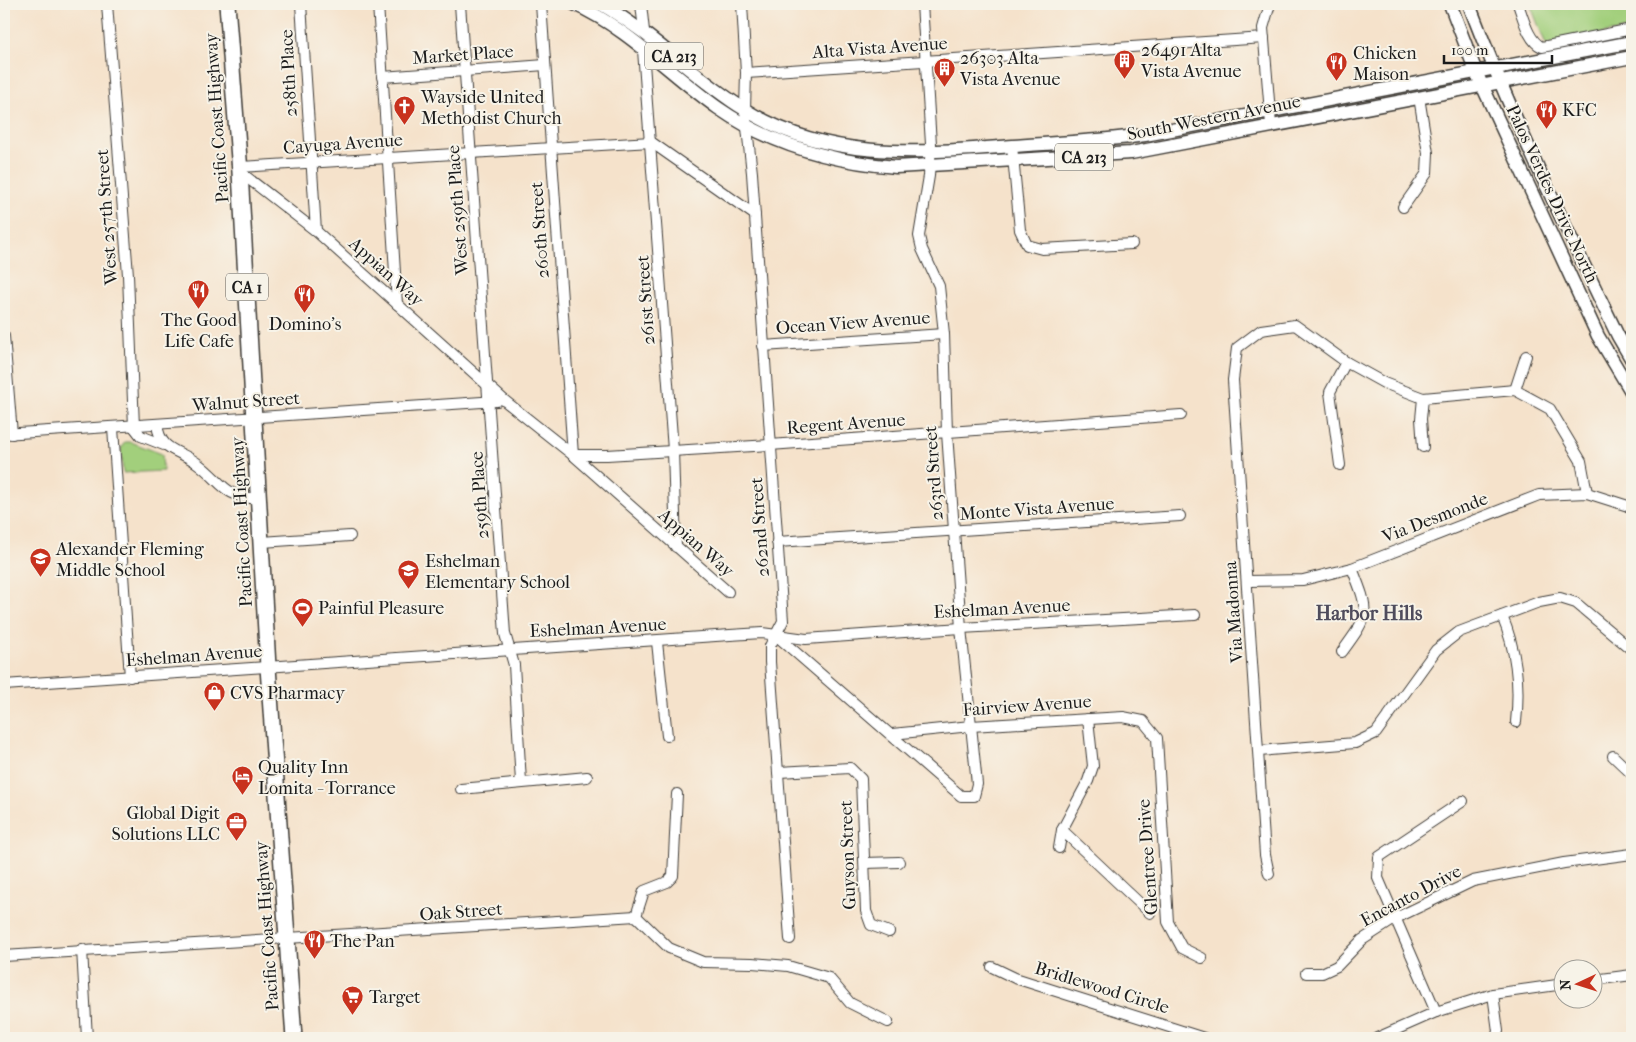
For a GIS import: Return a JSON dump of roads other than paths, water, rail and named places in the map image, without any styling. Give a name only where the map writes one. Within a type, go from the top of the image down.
[{"type":"highway","name":"Pacific Coast Highway","points":[[227,4],[240,170],[268,667],[294,1038]]},
{"type":"main road","name":"South Western Avenue","points":[[574,4],[608,24],[718,108],[749,127],[777,141],[806,151],[860,163],[896,167],[1131,153],[1632,57]]},
{"type":"main road","name":"South Western Avenue","points":[[601,4],[644,31],[708,85],[745,110],[778,127],[811,139],[836,145],[895,152],[930,152],[1120,138],[1632,42]]},
{"type":"main road","name":"Palos Verdes Drive North","points":[[1450,4],[1476,72],[1598,336],[1632,393]]},
{"type":"main road","name":"Palos Verdes Drive North","points":[[1469,4],[1499,82],[1574,244],[1632,360]]},
{"type":"street","name":"West 257th Street","points":[[107,4],[128,275],[134,427]]},
{"type":"street","name":"258th Place","points":[[302,4],[316,231]]},
{"type":"street","points":[[378,4],[397,304]]},
{"type":"street","name":"West 259th Place","points":[[460,4],[488,384]]},
{"type":"street","name":"260th Street","points":[[541,4],[573,455]]},
{"type":"street","points":[[641,4],[644,31]]},
{"type":"street","name":"262nd Street","points":[[742,4],[746,72],[745,110],[749,127],[783,621],[770,646],[770,662],[790,939]]},
{"type":"street","name":"263rd Street","points":[[892,734],[961,796],[974,796],[977,784],[961,628],[947,433],[944,334],[939,286],[922,249],[919,236],[930,152],[922,4]]},
{"type":"street","points":[[1270,4],[1263,28],[1271,125]]},
{"type":"street","points":[[1518,4],[1530,34],[1537,44],[1542,47],[1632,29]]},
{"type":"street","name":"Alta Vista Avenue","points":[[746,72],[926,62],[1016,54],[1264,38]]},
{"type":"street","name":"261st Street","points":[[643,50],[672,450],[676,547]]},
{"type":"street","name":"Market Place","points":[[382,77],[545,65]]},
{"type":"street","points":[[1403,206],[1427,173],[1428,153],[1419,97]]},
{"type":"street","points":[[651,142],[755,215]]},
{"type":"street","name":"Cayuga Avenue","points":[[240,170],[387,157],[651,142]]},
{"type":"street","points":[[1012,146],[1020,230],[1027,245],[1042,248],[1132,244]]},
{"type":"street","name":"Appian Way","points":[[240,170],[316,231],[505,401],[573,455],[728,592]]},
{"type":"street","name":"Via Madonna","points":[[1270,874],[1265,855],[1233,380],[1237,348],[1261,330],[1295,325],[1346,362]]},
{"type":"street","name":"Ocean View Avenue","points":[[763,346],[944,334]]},
{"type":"street","points":[[4,336],[8,434]]},
{"type":"street","points":[[1516,390],[1526,356]]},
{"type":"street","points":[[1340,465],[1330,392],[1346,362],[1384,383],[1423,398],[1516,390],[1550,409],[1581,461],[1587,493]]},
{"type":"street","name":"259th Place","points":[[488,384],[505,634],[514,665],[521,782]]},
{"type":"street","points":[[1423,398],[1421,419],[1423,447]]},
{"type":"street","name":"Walnut Street","points":[[8,434],[134,427],[255,416],[366,411],[490,401]]},
{"type":"street","points":[[490,401],[505,401]]},
{"type":"street","name":"Regent Avenue","points":[[573,455],[607,455],[770,445],[1181,415]]},
{"type":"street","points":[[157,425],[159,439],[166,446]]},
{"type":"street","points":[[134,427],[141,436],[166,446],[197,463],[222,488],[231,494],[259,499]]},
{"type":"street","points":[[113,428],[130,676]]},
{"type":"street","name":"Via Desmonde","points":[[1248,581],[1303,580],[1352,568],[1539,495],[1587,493],[1628,506],[1632,510]]},
{"type":"street","name":"Monte Vista Avenue","points":[[777,542],[1180,516]]},
{"type":"street","points":[[262,542],[350,536]]},
{"type":"street","points":[[1342,652],[1364,622],[1366,602],[1352,568]]},
{"type":"street","points":[[1259,751],[1355,743],[1376,733],[1436,650],[1459,632],[1539,602],[1560,598],[1576,603],[1632,650]]},
{"type":"street","name":"Eshelman Avenue","points":[[4,685],[509,650],[657,642],[730,635],[775,635],[806,639],[1195,615]]},
{"type":"street","points":[[1502,616],[1512,640],[1519,698],[1516,722]]},
{"type":"street","points":[[775,635],[892,734]]},
{"type":"street","points":[[657,642],[666,736]]},
{"type":"street","name":"Fairview Avenue","points":[[892,734],[971,726],[1123,717],[1143,721],[1157,738]]},
{"type":"street","points":[[1059,848],[1062,830],[1088,782],[1093,766],[1088,718]]},
{"type":"street","name":"Glentree Drive","points":[[1157,738],[1168,922],[1182,948],[1202,958]]},
{"type":"street","points":[[1613,756],[1632,774]]},
{"type":"street","name":"Guyson Street","points":[[779,772],[850,768],[861,779],[867,919],[873,927],[889,932]]},
{"type":"street","points":[[461,790],[503,786],[521,782],[587,777]]},
{"type":"street","points":[[677,794],[673,876],[668,882],[644,890],[636,916],[669,948],[704,962],[752,962],[788,966],[829,978],[850,1003],[888,1022]]},
{"type":"street","points":[[1436,1012],[1378,878],[1379,857],[1463,801]]},
{"type":"street","points":[[1062,830],[1150,913]]},
{"type":"street","name":"Encanto Drive","points":[[1306,973],[1322,973],[1337,966],[1362,940],[1396,918],[1473,881],[1564,863],[1632,854]]},
{"type":"street","points":[[865,863],[899,862]]},
{"type":"street","name":"Oak Street","points":[[4,956],[636,916]]},
{"type":"street","points":[[82,950],[87,1038]]},
{"type":"street","name":"Bridlewood Circle","points":[[992,967],[1015,978],[1204,1038]]},
{"type":"street","points":[[1604,978],[1632,974]]},
{"type":"street","points":[[1377,1038],[1436,1012],[1493,994],[1554,985]]},
{"type":"street","points":[[1493,994],[1498,1031],[1496,1038]]},
{"type":"place","name":"26491 Alta Vista Avenue","points":[[1125,79]]},
{"type":"place","name":"Chicken Maison","points":[[1337,82]]},
{"type":"place","name":"26303 Alta Vista Avenue","points":[[944,87]]},
{"type":"place","name":"Wayside United Methodist Church","points":[[405,126]]},
{"type":"place","name":"KFC","points":[[1546,129]]},
{"type":"place","name":"The Good Life Cafe","points":[[199,309]]},
{"type":"place","name":"Domino's","points":[[305,313]]},
{"type":"place","name":"Alexander Fleming Middle School","points":[[40,578]]},
{"type":"place","name":"Eshelman Elementary School","points":[[409,590]]},
{"type":"place","name":"Painful Pleasure","points":[[302,627]]},
{"type":"place","name":"CVS Pharmacy","points":[[214,712]]},
{"type":"place","name":"Quality Inn Lomita - Torrance","points":[[242,796]]},
{"type":"place","name":"Global Digit Solutions LLC","points":[[236,842]]},
{"type":"place","name":"The Pan","points":[[314,960]]},
{"type":"place","name":"Target","points":[[353,1016]]},
{"type":"district","name":"Harbor Hills","points":[[1369,613]]}]
